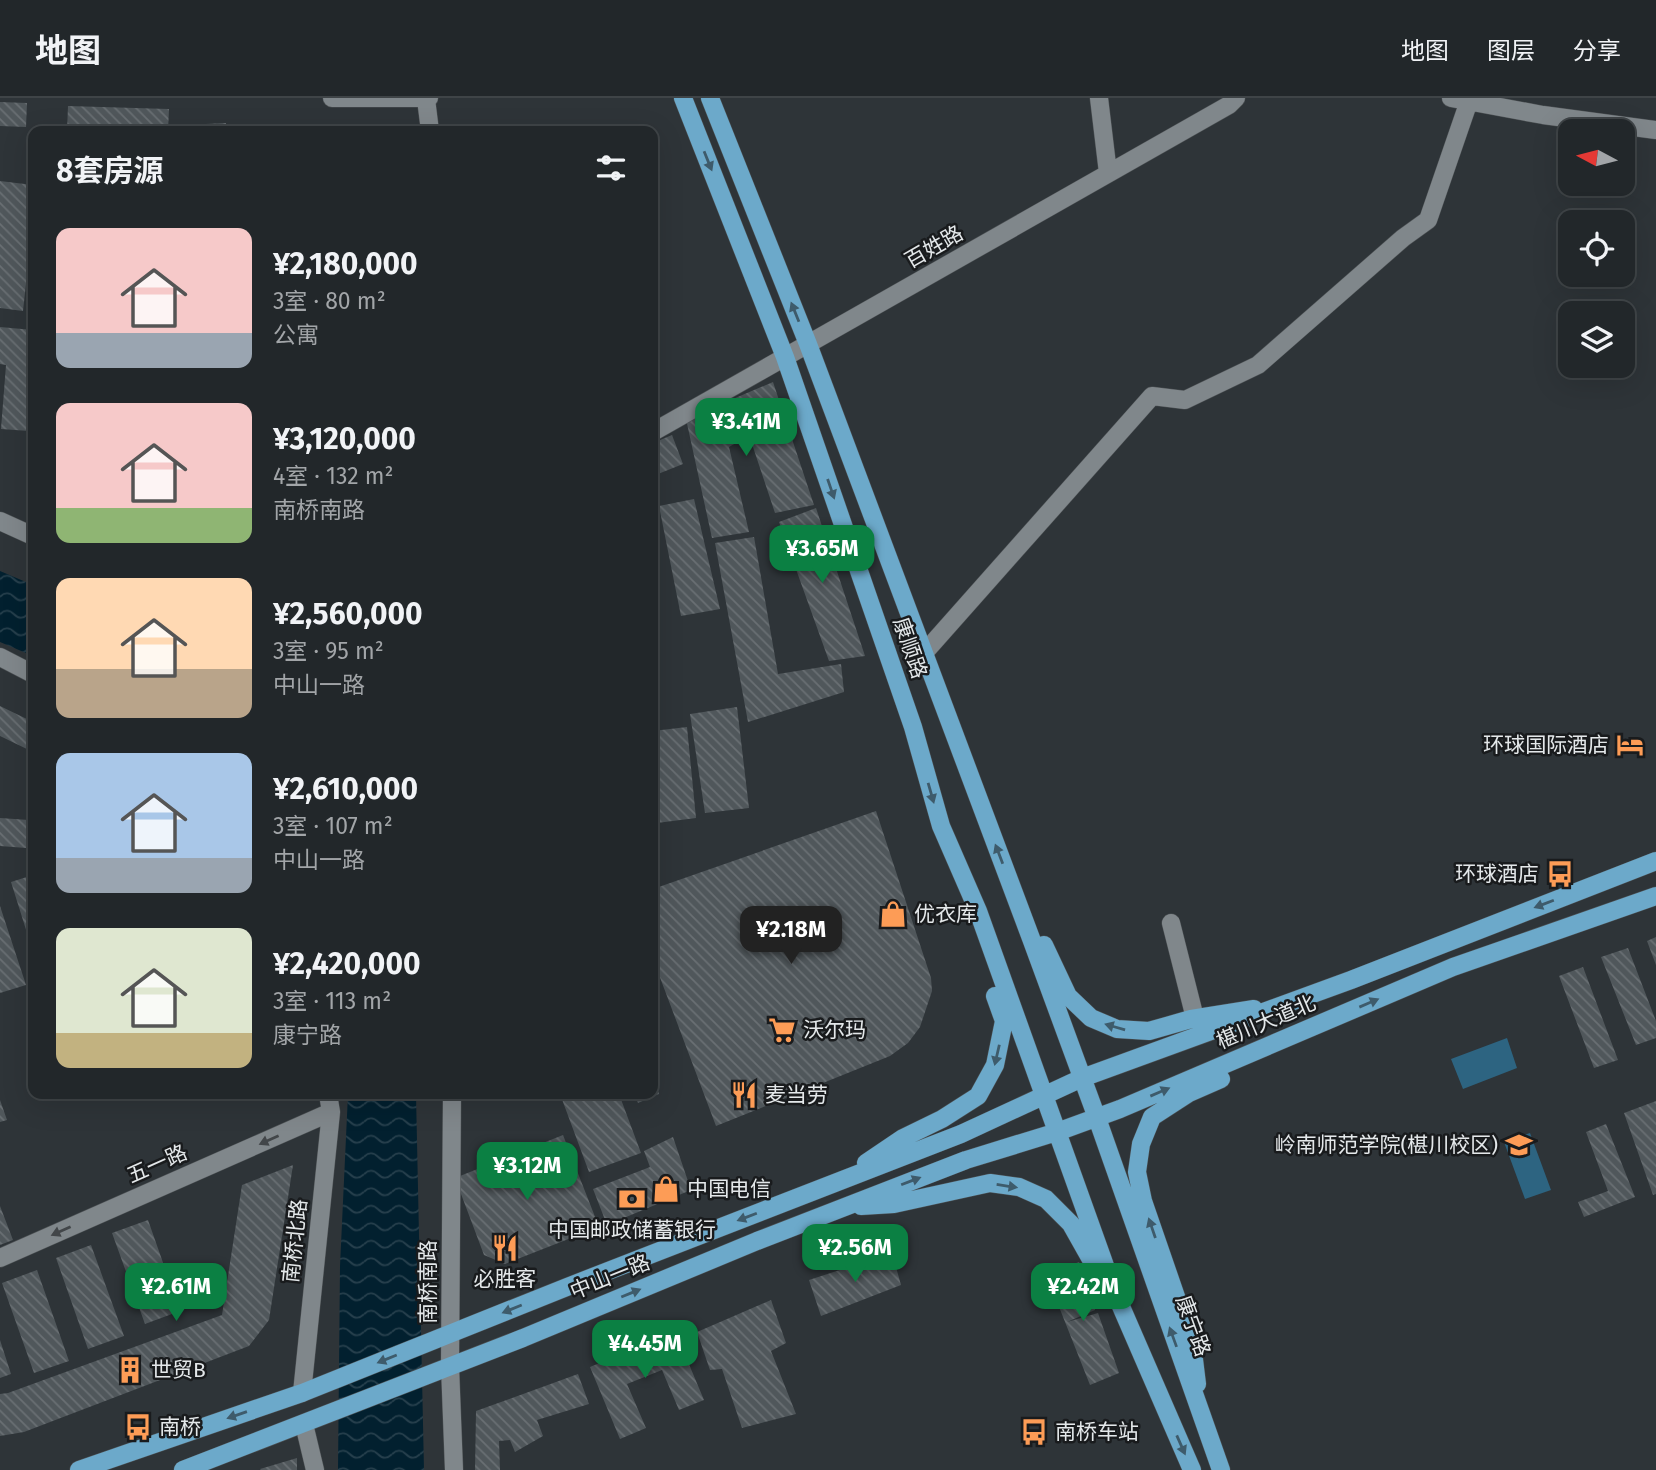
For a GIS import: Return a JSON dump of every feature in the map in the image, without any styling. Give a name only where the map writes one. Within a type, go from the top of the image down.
[{"type":"main road","name":"康顺路","points":[[683,98],[785,357],[913,727],[941,826],[978,911],[1044,1097]]},
{"type":"main road","name":"康顺路","points":[[710,98],[808,344],[1082,1079]]},
{"type":"main road","points":[[836,1182],[903,1138],[942,1119],[978,1096],[995,1065],[1004,1021],[941,826]]},
{"type":"main road","points":[[1014,895],[1042,942],[1068,996],[1091,1018],[1117,1029],[1149,1031],[1226,1012],[1278,1007],[1656,861]]},
{"type":"main road","name":"椹川大道北","points":[[1097,1118],[1453,967],[1656,896]]},
{"type":"main road","name":"椹川大道北","points":[[1082,1079],[1278,1007]]},
{"type":"main road","points":[[1200,1412],[1192,1343],[1143,1201],[1137,1172],[1141,1144],[1152,1117],[1189,1093],[1237,1072],[1281,1041]]},
{"type":"main road","points":[[79,1470],[302,1393],[961,1134],[1082,1079]]},
{"type":"main road","name":"康宁路","points":[[1082,1079],[1221,1470]]},
{"type":"main road","points":[[1044,1097],[1113,1288],[1192,1470]]},
{"type":"main road","name":"中山一路","points":[[183,1470],[966,1160],[1097,1118]]},
{"type":"main road","points":[[844,1207],[894,1204],[990,1183],[1019,1187],[1046,1199],[1071,1224],[1097,1271],[1140,1376],[1170,1419]]},
{"type":"street","points":[[332,98],[427,99],[430,126]]},
{"type":"street","points":[[1099,98],[1108,173]]},
{"type":"street","name":"百姓路","points":[[658,429],[1231,100]]},
{"type":"street","points":[[923,653],[1152,396],[1185,400],[1258,365],[1403,238],[1429,220],[1460,100],[1543,115],[1656,130]]},
{"type":"street","points":[[0,521],[28,534]]},
{"type":"street","points":[[0,657],[28,671]]},
{"type":"street","points":[[1171,923],[1195,1018]]},
{"type":"street","name":"南桥北路","points":[[302,1393],[331,1112],[329,1099]]},
{"type":"street","name":"南桥南路","points":[[452,1099],[450,1366],[454,1470]]},
{"type":"street","name":"五一路","points":[[0,1258],[331,1112]]},
{"type":"street","points":[[304,1424],[314,1470]]},
{"type":"shaded area","points":[[1507,1038],[1517,1068],[1463,1089],[1451,1059]]},
{"type":"shaded area","points":[[1530,1133],[1551,1190],[1525,1199],[1504,1142]]},
{"type":"water","points":[[0,571],[28,583],[28,654],[0,642]]},
{"type":"water","points":[[348,1099],[416,1099],[424,1470],[338,1470],[340,1266]]},
{"type":"building","points":[[0,102],[27,103],[26,127],[0,126]]},
{"type":"building","points":[[68,106],[169,109],[168,126],[67,126]]},
{"type":"building","points":[[226,123],[226,126],[206,126]]},
{"type":"building","points":[[0,181],[28,184],[28,266],[23,311],[0,308]]},
{"type":"building","points":[[0,327],[28,330],[28,431],[1,429],[6,365],[0,364]]},
{"type":"building","points":[[773,382],[814,505],[775,513],[749,435],[729,447],[749,532],[712,538],[686,419]]},
{"type":"building","points":[[672,435],[683,464],[658,474],[658,441]]},
{"type":"building","points":[[694,499],[720,609],[681,616],[659,506]]},
{"type":"building","points":[[816,508],[865,656],[829,661],[779,522]]},
{"type":"building","points":[[754,537],[778,674],[841,664],[844,692],[748,722],[715,543]]},
{"type":"building","points":[[0,706],[28,720],[28,750],[0,736]]},
{"type":"building","points":[[737,707],[749,808],[705,813],[690,714]]},
{"type":"building","points":[[687,727],[696,818],[658,823],[658,730]]},
{"type":"building","points":[[876,811],[931,978],[932,991],[920,1027],[908,1043],[890,1056],[716,1126],[658,972],[658,887]]},
{"type":"building","points":[[0,818],[28,820],[26,848],[0,846]]},
{"type":"building","points":[[28,877],[28,936],[11,882]]},
{"type":"building","points":[[0,906],[26,985],[0,993]]},
{"type":"building","points":[[1656,937],[1656,965],[1647,941]]},
{"type":"building","points":[[1628,948],[1656,1021],[1656,1038],[1636,1045],[1601,957]]},
{"type":"building","points":[[1583,967],[1618,1060],[1594,1068],[1559,976]]},
{"type":"building","points":[[562,1099],[621,1099],[641,1153],[589,1172]]},
{"type":"building","points":[[0,1100],[7,1120],[0,1122]]},
{"type":"building","points":[[1656,1101],[1656,1194],[1653,1195],[1624,1113]]},
{"type":"building","points":[[1606,1124],[1635,1197],[1584,1217],[1578,1202],[1608,1191],[1586,1132]]},
{"type":"building","points":[[563,1135],[599,1227],[505,1264],[484,1255],[455,1178]]},
{"type":"building","points":[[673,1137],[691,1190],[607,1225],[593,1189],[650,1167],[644,1151]]},
{"type":"building","points":[[293,1165],[269,1320],[249,1346],[24,1432],[0,1436],[0,1394],[222,1315],[242,1185]]},
{"type":"building","points":[[0,1206],[13,1240],[0,1245]]},
{"type":"building","points":[[148,1220],[180,1311],[145,1324],[112,1233]]},
{"type":"building","points":[[91,1245],[124,1336],[88,1349],[56,1258]]},
{"type":"building","points":[[892,1253],[901,1285],[821,1316],[809,1280]]},
{"type":"building","points":[[1079,1262],[1095,1310],[1067,1322],[1098,1313],[1119,1373],[1090,1385],[1046,1274]]},
{"type":"building","points":[[37,1270],[69,1361],[34,1373],[2,1283]]},
{"type":"building","points":[[771,1300],[786,1343],[771,1351],[796,1414],[742,1428],[722,1369],[710,1370],[697,1332]]},
{"type":"building","points":[[675,1331],[704,1400],[679,1410],[662,1370],[627,1384],[646,1428],[620,1439],[590,1367]]},
{"type":"building","points":[[0,1340],[11,1374],[0,1378]]},
{"type":"building","points":[[578,1374],[589,1404],[537,1420],[543,1436],[515,1452],[510,1440],[499,1441],[500,1470],[475,1470],[476,1411]]},
{"type":"building","points":[[297,1458],[297,1470],[260,1469]]},
{"type":"place","name":"环球国际酒店","points":[[1630,745]]},
{"type":"place","name":"环球酒店","points":[[1560,874]]},
{"type":"place","name":"优衣库","points":[[893,914]]},
{"type":"place","name":"沃尔玛","points":[[782,1030]]},
{"type":"place","name":"麦当劳","points":[[744,1095]]},
{"type":"place","name":"岭南师范学院(椹川校区)","points":[[1519,1145]]},
{"type":"place","name":"中国电信","points":[[666,1189]]},
{"type":"place","name":"中国邮政储蓄银行","points":[[632,1199]]},
{"type":"place","name":"必胜客","points":[[505,1248]]},
{"type":"place","name":"世贸B","points":[[130,1370]]},
{"type":"place","name":"南桥","points":[[138,1427]]},
{"type":"place","name":"南桥车站","points":[[1034,1432]]}]
